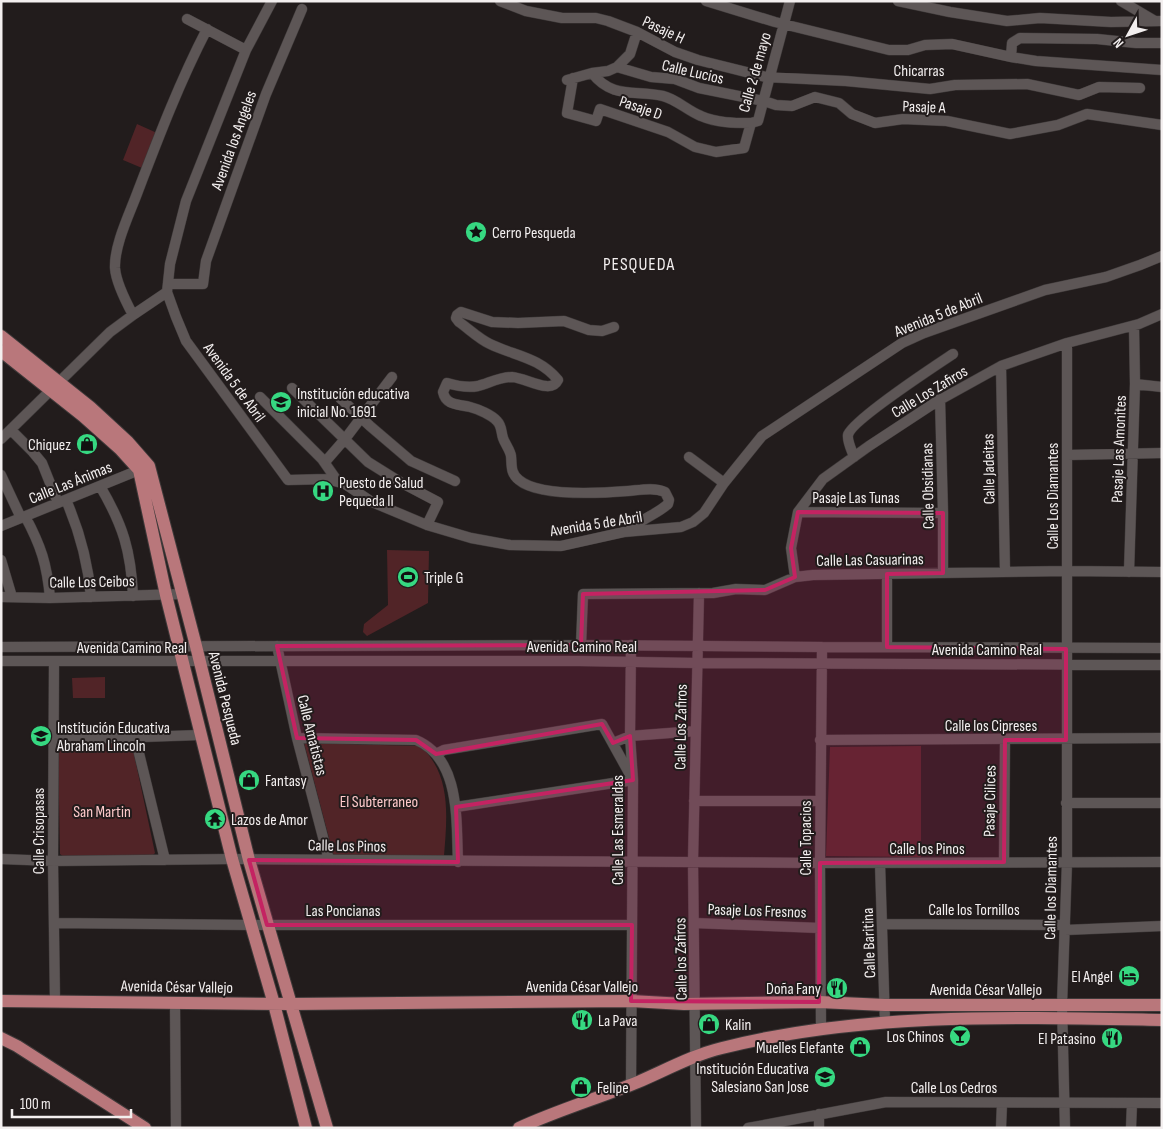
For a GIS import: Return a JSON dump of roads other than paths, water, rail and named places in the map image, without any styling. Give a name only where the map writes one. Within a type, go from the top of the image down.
[{"type":"main road","name":"Avenida Pesqueda","points":[[4,345],[128,442],[144,468],[183,594],[267,925],[328,1128]]},
{"type":"main road","name":"Avenida Pesqueda","points":[[144,468],[166,595],[200,735],[306,1128]]},
{"type":"main road","points":[[206,759],[223,755]]},
{"type":"main road","name":"Avenida César Vallejo","points":[[1,1001],[274,1004],[630,1001],[696,1004],[820,1002],[885,1005],[1161,1005]]},
{"type":"main road","points":[[1160,1020],[1161,1005]]},
{"type":"main road","name":"Avenida César Vallejo","points":[[518,1128],[630,1085],[696,1056],[723,1048],[821,1028],[979,1019],[1160,1020]]},
{"type":"main road","points":[[1,1038],[145,1128]]},
{"type":"street","name":"Avenida 5 de Abril","points":[[272,1],[246,50],[186,201],[170,264],[168,288],[176,317],[186,341],[288,480],[327,479],[345,484],[372,502],[427,525],[471,538],[510,545],[561,546],[629,532],[682,527],[693,522],[704,513],[724,483],[762,436],[902,343],[924,333],[1045,290],[1106,277],[1140,266],[1162,256]]},
{"type":"street","name":"Pasaje H","points":[[500,1],[526,11],[562,18],[596,18],[637,32],[675,52],[698,60]]},
{"type":"street","points":[[706,1],[889,50],[908,50],[925,45],[952,44],[1036,61],[1162,70]]},
{"type":"street","name":"Calle 2 de mayo","points":[[744,148],[751,123],[758,121],[790,1]]},
{"type":"street","points":[[898,1],[1007,21],[1040,18],[1111,22],[1159,21]]},
{"type":"street","points":[[950,12],[954,1]]},
{"type":"street","points":[[1121,1],[1159,21]]},
{"type":"street","name":"Avenida los Angeles","points":[[168,288],[204,284],[206,261],[209,252],[266,94],[302,9]]},
{"type":"street","points":[[188,19],[246,50]]},
{"type":"street","points":[[132,315],[124,298],[115,268],[119,241],[160,133],[194,54],[207,29]]},
{"type":"street","points":[[637,32],[630,54],[617,67],[608,71],[592,73],[598,82],[614,91],[664,97],[702,116],[727,123],[751,123]]},
{"type":"street","points":[[1011,57],[1012,43],[1020,38],[1097,39],[1136,43],[1162,43]]},
{"type":"street","name":"Chicarras","points":[[698,60],[769,78],[846,81],[930,89],[955,85],[1027,84],[1079,95],[1099,87],[1140,88]]},
{"type":"street","name":"Calle Lucios","points":[[617,67],[651,77],[675,79],[699,88],[764,100]]},
{"type":"street","name":"Pasaje D","points":[[592,73],[570,79],[567,113],[596,121],[600,109],[668,132],[695,147],[716,152],[744,148]]},
{"type":"street","name":"Pasaje A","points":[[764,100],[776,105],[792,106],[815,97],[839,103],[852,114],[874,122],[903,119],[947,121],[1010,134],[1058,125],[1087,114],[1162,125]]},
{"type":"street","points":[[1,439],[110,332],[168,288]]},
{"type":"street","points":[[614,327],[602,331],[588,330],[564,321],[492,322],[461,312],[457,314],[456,318],[459,322],[482,339],[535,362],[552,373],[558,380],[552,387],[546,387],[530,380],[511,377],[476,386],[461,387],[447,383],[443,392],[444,398],[449,402],[471,407],[497,420],[511,455],[512,472],[518,480],[530,486],[549,490],[591,492],[649,489],[665,492],[669,500],[668,504],[635,525],[629,532]]},
{"type":"street","name":"Calle Los Zafiros","points":[[796,577],[791,548],[798,512],[823,480],[854,457],[940,400],[1001,366],[1067,343],[1134,326],[1162,314]]},
{"type":"street","name":"Pasaje Las Amonites","points":[[1129,572],[1135,384],[1134,326]]},
{"type":"street","name":"Calle Los Diamantes","points":[[1066,649],[1067,343]]},
{"type":"street","points":[[854,457],[848,436],[851,430],[894,394],[954,354]]},
{"type":"street","name":"Calle Jadeitas","points":[[1001,366],[1005,572]]},
{"type":"street","points":[[325,462],[362,418],[392,377]]},
{"type":"street","points":[[1135,384],[1162,387]]},
{"type":"street","points":[[292,388],[368,462],[438,502],[427,525]]},
{"type":"street","points":[[260,398],[325,462],[338,482]]},
{"type":"street","points":[[340,398],[411,460],[455,481]]},
{"type":"street","name":"Calle Obsidianas","points":[[940,400],[944,513],[943,573]]},
{"type":"street","points":[[11,430],[42,463],[76,523],[84,547],[91,597]]},
{"type":"street","points":[[1067,455],[1162,453]]},
{"type":"street","points":[[689,457],[724,483]]},
{"type":"street","name":"Calle Las Ánimas","points":[[1,526],[144,468]]},
{"type":"street","points":[[1,475],[23,517],[39,541],[47,569],[50,598]]},
{"type":"street","points":[[100,486],[115,511],[125,538],[131,567],[133,596]]},
{"type":"street","name":"Pasaje Las Tunas","points":[[798,512],[944,513]]},
{"type":"street","points":[[1,560],[7,597]]},
{"type":"street","name":"Calle Las Casuarinas","points":[[581,645],[583,594],[713,593],[736,589],[765,590],[796,577],[813,575],[1067,571],[1162,572]]},
{"type":"street","points":[[887,574],[887,647]]},
{"type":"street","name":"Calle Los Zafiros","points":[[692,861],[699,593]]},
{"type":"street","name":"Calle Los Ceibos","points":[[7,597],[50,598],[183,594]]},
{"type":"street","name":"Calle Las Esmeraldas","points":[[631,645],[630,736],[633,780],[632,925]]},
{"type":"street","name":"Avenida Camino Real","points":[[1,647],[698,645],[822,648],[1162,648]]},
{"type":"street","name":"Calle Amatistas","points":[[277,646],[297,738],[329,860]]},
{"type":"street","name":"Calle Topacios","points":[[821,1028],[820,740],[822,648]]},
{"type":"street","name":"Calle los Diamantes","points":[[1065,1128],[1066,1103],[1062,1005],[1067,862],[1066,649]]},
{"type":"street","name":"Avenida Camino Real","points":[[1,661],[631,661],[696,663],[1162,664]]},
{"type":"street","name":"Calle Crisopasas","points":[[54,661],[54,1002]]},
{"type":"street","points":[[436,754],[444,750],[602,724],[633,780],[456,807]]},
{"type":"street","points":[[612,743],[630,736],[696,731]]},
{"type":"street","points":[[54,740],[200,735]]},
{"type":"street","points":[[135,737],[165,860]]},
{"type":"street","points":[[297,738],[416,740],[426,745],[436,754],[447,774],[453,791],[456,807],[458,862]]},
{"type":"street","name":"Calle los Cipreses","points":[[820,740],[1162,738]]},
{"type":"street","name":"Pasaje Cilices","points":[[1004,862],[1005,740]]},
{"type":"street","points":[[694,801],[820,801]]},
{"type":"street","points":[[1066,804],[1162,803]]},
{"type":"street","name":"Calle Los Pinos","points":[[1,859],[53,861],[232,859],[458,862],[692,861]]},
{"type":"street","name":"Calle los Pinos","points":[[692,861],[820,863],[1162,862]]},
{"type":"street","name":"Calle los Zafiros","points":[[692,861],[696,1056]]},
{"type":"street","name":"Calle Baritina","points":[[880,863],[885,1023]]},
{"type":"street","name":"Pasaje Los Fresnos","points":[[694,922],[820,928]]},
{"type":"street","name":"Las Poncianas","points":[[54,923],[632,925]]},
{"type":"street","name":"Calle los Tornillos","points":[[882,924],[1065,928],[1162,926]]},
{"type":"street","points":[[630,1085],[632,925]]},
{"type":"street","points":[[175,1003],[176,1128]]},
{"type":"street","points":[[696,1056],[696,1128]]},
{"type":"street","name":"Calle Los Cedros","points":[[748,1128],[886,1102],[1162,1103]]},
{"type":"street","points":[[1001,1128],[1002,1103]]},
{"type":"street","points":[[1131,1128],[1132,1103]]},
{"type":"street","points":[[818,1114],[819,1128]]},
{"type":"place","name":"Cerro Pesqueda","points":[[476,232]]},
{"type":"place","name":"Institución educativa inicial No. 1691","points":[[281,402]]},
{"type":"place","name":"Chiquez","points":[[87,444]]},
{"type":"place","name":"Puesto de Salud Pequeda II","points":[[323,491]]},
{"type":"place","name":"Triple G","points":[[408,577]]},
{"type":"place","name":"Institución Educativa Abraham Lincoln","points":[[41,736]]},
{"type":"place","name":"Fantasy","points":[[249,780]]},
{"type":"place","name":"Lazos de Amor","points":[[215,819]]},
{"type":"place","name":"El Angel","points":[[1129,976]]},
{"type":"place","name":"Doña Fany","points":[[837,988]]},
{"type":"place","name":"La Pava","points":[[582,1020]]},
{"type":"place","name":"Kalin","points":[[709,1024]]},
{"type":"place","name":"Los Chinos","points":[[960,1036]]},
{"type":"place","name":"El Patasino","points":[[1112,1038]]},
{"type":"place","name":"Muelles Elefante","points":[[860,1047]]},
{"type":"place","name":"Institución Educativa Salesiano San Jose","points":[[825,1077]]},
{"type":"place","name":"Felipe","points":[[581,1087]]},
{"type":"district","name":"PESQUEDA","points":[[639,264]]},
{"type":"park label","name":"El Subterraneo","points":[[379,801]]},
{"type":"park label","name":"San Martin","points":[[102,811]]}]
